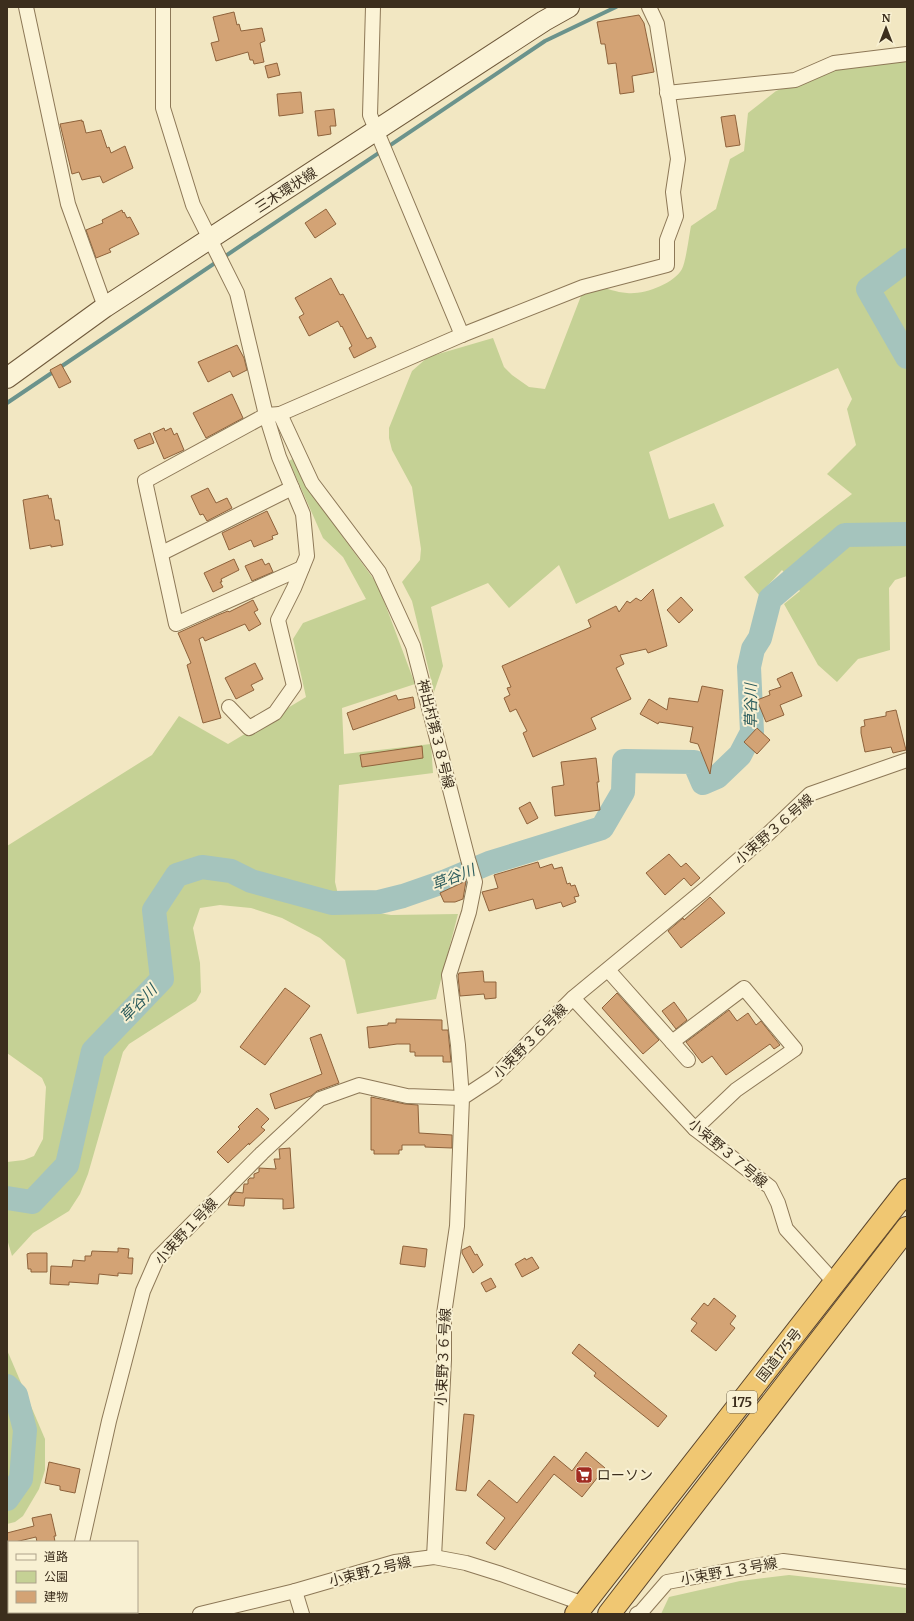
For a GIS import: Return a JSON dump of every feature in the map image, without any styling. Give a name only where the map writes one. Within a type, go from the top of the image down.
[{"type":"highway","name":"国道175号","points":[[580,1609],[907,1190]]},
{"type":"highway","name":"国道175号","points":[[610,1614],[907,1228]]},
{"type":"main road","name":"三木環状線","points":[[7,378],[105,307],[544,21],[568,7]]},
{"type":"street","points":[[26,7],[68,204],[105,307]]},
{"type":"street","points":[[163,7],[163,108],[194,205],[237,293],[273,414],[279,457],[303,514],[307,556],[278,620],[294,686],[275,713],[249,728],[229,707]]},
{"type":"street","points":[[373,7],[370,115],[462,335]]},
{"type":"street","points":[[302,568],[176,624],[146,481],[273,414],[462,335],[583,287],[667,266],[667,240],[676,216],[673,192],[678,159],[657,24],[649,7]]},
{"type":"street","points":[[667,93],[795,80],[834,63],[907,54]]},
{"type":"street","name":"神出村第３８号線","points":[[273,414],[312,484],[379,572],[413,646],[475,882],[469,912],[448,975],[458,1045],[462,1098]]},
{"type":"street","points":[[162,553],[292,488]]},
{"type":"street","name":"小束野３６号線","points":[[434,1557],[444,1360],[444,1314],[457,1226],[462,1098],[494,1078],[573,998],[704,890],[769,833],[810,794],[907,760]]},
{"type":"street","points":[[608,970],[688,1060]]},
{"type":"street","points":[[672,1042],[744,988],[795,1049],[736,1090],[695,1129]]},
{"type":"street","name":"小束野３７号線","points":[[573,998],[695,1129],[770,1187],[778,1203],[786,1229],[835,1283]]},
{"type":"street","name":"小束野１号線","points":[[82,1541],[109,1421],[142,1291],[157,1259],[262,1153],[320,1099],[359,1085],[408,1096],[462,1098]]},
{"type":"street","name":"小束野２号線","points":[[200,1614],[295,1591],[395,1562],[434,1557],[466,1563],[494,1572],[580,1609]]},
{"type":"street","name":"小束野１３号線","points":[[637,1614],[641,1612],[667,1582],[783,1561],[907,1577]]},
{"type":"street","points":[[645,1568],[648,1581],[662,1588]]},
{"type":"street","points":[[295,1591],[302,1614]]},
{"type":"green space","points":[[907,53],[907,576],[895,580],[889,588],[890,650],[858,659],[837,682],[818,665],[784,604],[800,591],[782,570],[759,595],[744,577],[852,494],[827,474],[856,445],[847,409],[852,399],[838,368],[649,452],[669,519],[714,503],[724,526],[576,604],[559,565],[509,608],[488,583],[431,607],[443,666],[434,692],[412,601],[402,582],[420,560],[421,549],[412,487],[392,450],[389,438],[389,428],[412,371],[428,357],[493,338],[504,367],[512,375],[529,387],[545,389],[581,296],[587,291],[598,288],[627,293],[649,290],[665,284],[682,269],[691,226],[716,209],[730,159],[744,151],[748,113],[776,91],[837,67]]},
{"type":"green space","points":[[296,457],[340,533],[378,585],[415,684],[342,708],[344,754],[431,744],[433,773],[339,785],[335,882],[341,907],[391,915],[458,914],[436,999],[357,1014],[345,960],[320,938],[282,918],[251,908],[220,905],[200,908],[193,928],[200,963],[201,992],[196,1001],[129,1044],[123,1052],[88,1174],[80,1194],[69,1211],[33,1233],[12,1256],[7,1239],[7,1162],[24,1160],[34,1156],[43,1139],[46,1087],[42,1078],[7,1053],[7,846],[152,755],[179,716],[228,744],[306,697],[293,639],[303,623],[366,599],[343,557],[323,538],[289,461]]},
{"type":"green space","points":[[7,1350],[45,1439],[45,1470],[39,1489],[23,1516],[15,1522],[7,1524]]},
{"type":"green space","points":[[789,1575],[907,1588],[907,1614],[661,1614],[669,1597],[740,1581]]},
{"type":"building","points":[[234,12],[237,25],[239,24],[241,31],[262,28],[265,41],[260,43],[264,62],[254,64],[253,60],[250,60],[248,52],[216,61],[211,43],[219,41],[213,17]]},
{"type":"building","points":[[639,15],[644,23],[654,72],[632,76],[634,92],[620,94],[616,63],[608,64],[605,44],[601,44],[597,22]]},
{"type":"building","points":[[277,63],[280,75],[268,78],[265,66]]},
{"type":"building","points":[[301,92],[303,113],[279,116],[277,94]]},
{"type":"building","points":[[334,109],[336,126],[330,126],[331,134],[318,136],[315,111]]},
{"type":"building","points":[[735,115],[740,145],[726,147],[721,117]]},
{"type":"building","points":[[82,120],[86,133],[101,130],[107,148],[109,147],[111,153],[125,146],[133,168],[103,183],[100,176],[82,180],[79,172],[72,174],[60,124]]},
{"type":"building","points":[[326,209],[336,224],[315,238],[305,223]]},
{"type":"building","points":[[122,210],[127,218],[130,217],[139,234],[109,249],[111,252],[96,258],[86,230],[103,223],[102,220]]},
{"type":"building","points":[[331,278],[340,295],[343,294],[367,339],[371,337],[376,347],[354,358],[349,348],[352,346],[338,321],[309,336],[299,317],[304,314],[295,298]]},
{"type":"building","points":[[237,345],[244,358],[247,370],[233,377],[230,371],[208,382],[198,362]]},
{"type":"building","points":[[61,364],[71,382],[59,388],[50,370]]},
{"type":"building","points":[[232,394],[243,418],[206,438],[193,413]]},
{"type":"building","points":[[164,428],[165,431],[171,428],[174,435],[177,433],[184,450],[164,459],[153,433]]},
{"type":"building","points":[[150,433],[154,443],[138,449],[134,440]]},
{"type":"building","points":[[208,488],[216,503],[227,498],[232,508],[207,521],[203,514],[200,515],[191,496]]},
{"type":"building","points":[[48,495],[49,499],[51,498],[55,520],[59,520],[63,545],[51,547],[51,545],[30,549],[23,500]]},
{"type":"building","points":[[267,511],[278,534],[272,536],[273,539],[254,547],[251,540],[229,550],[222,533]]},
{"type":"building","points":[[234,559],[239,570],[221,579],[222,582],[220,582],[223,587],[213,592],[204,573]]},
{"type":"building","points":[[262,559],[265,565],[269,563],[273,572],[252,581],[245,566]]},
{"type":"building","points":[[653,589],[667,646],[648,653],[646,649],[620,655],[624,664],[616,668],[631,699],[591,718],[596,729],[533,757],[523,733],[527,731],[516,709],[510,712],[504,698],[510,695],[507,688],[511,687],[502,666],[591,627],[588,620],[616,606],[619,612],[627,601],[630,603],[636,598],[641,601]]},
{"type":"building","points":[[681,597],[693,610],[679,623],[667,610]]},
{"type":"building","points":[[253,600],[258,610],[254,612],[261,624],[249,631],[245,624],[205,641],[203,637],[199,639],[221,718],[203,723],[187,665],[191,663],[178,633],[218,615],[228,611],[229,612]]},
{"type":"building","points":[[255,663],[263,679],[251,685],[254,690],[236,699],[225,678]]},
{"type":"building","points":[[792,672],[802,696],[780,705],[784,715],[766,722],[757,700],[770,695],[769,691],[781,687],[777,679]]},
{"type":"building","points":[[702,686],[723,690],[710,774],[698,744],[690,742],[693,727],[659,722],[658,724],[640,714],[649,699],[667,710],[669,698],[698,702]]},
{"type":"building","points":[[396,695],[398,700],[413,697],[415,708],[353,730],[347,713]]},
{"type":"building","points":[[896,710],[906,750],[893,753],[891,747],[865,752],[861,733],[861,727],[865,726],[864,720],[886,716],[886,712]]},
{"type":"building","points":[[757,728],[770,740],[757,754],[744,742]]},
{"type":"building","points":[[422,746],[423,758],[362,767],[360,755]]},
{"type":"building","points":[[596,758],[600,810],[555,816],[552,787],[564,785],[561,762]]},
{"type":"building","points":[[530,802],[538,818],[527,824],[519,808]]},
{"type":"building","points":[[669,854],[681,867],[686,863],[700,878],[691,886],[684,878],[665,895],[646,873]]},
{"type":"building","points":[[538,862],[540,868],[552,864],[554,869],[562,867],[567,884],[570,883],[571,886],[575,885],[579,896],[574,897],[576,902],[563,907],[561,902],[536,909],[533,899],[489,911],[482,892],[498,888],[494,875]]},
{"type":"building","points":[[466,881],[463,899],[455,902],[444,902],[440,893]]},
{"type":"building","points":[[710,897],[725,913],[681,948],[668,931],[683,918],[684,920]]},
{"type":"building","points":[[483,971],[484,982],[496,982],[496,998],[485,999],[484,994],[460,996],[459,973]]},
{"type":"building","points":[[285,988],[310,1006],[265,1065],[240,1047]]},
{"type":"building","points":[[617,993],[659,1040],[643,1054],[602,1008]]},
{"type":"building","points":[[674,1002],[687,1020],[676,1029],[662,1011]]},
{"type":"building","points":[[729,1010],[737,1021],[748,1013],[756,1025],[761,1021],[780,1045],[774,1049],[770,1044],[726,1075],[712,1056],[702,1063],[686,1042]]},
{"type":"building","points":[[396,1019],[442,1020],[442,1030],[448,1030],[451,1062],[443,1062],[443,1056],[415,1056],[415,1052],[410,1052],[410,1044],[397,1044],[369,1048],[367,1027],[396,1023]]},
{"type":"building","points":[[321,1034],[339,1083],[317,1091],[311,1096],[275,1109],[270,1094],[322,1074],[310,1038]]},
{"type":"building","points":[[371,1097],[418,1105],[419,1133],[452,1135],[452,1148],[425,1147],[425,1145],[402,1145],[402,1150],[399,1150],[399,1154],[374,1154],[374,1150],[371,1150]]},
{"type":"building","points":[[257,1108],[269,1119],[261,1127],[265,1130],[228,1163],[217,1152],[240,1129],[238,1127]]},
{"type":"building","points":[[290,1148],[294,1208],[283,1209],[283,1199],[245,1198],[244,1206],[228,1205],[231,1196],[235,1192],[243,1193],[244,1184],[248,1184],[248,1180],[250,1178],[254,1178],[254,1174],[259,1172],[259,1168],[276,1169],[274,1159],[280,1159],[279,1149]]},
{"type":"building","points":[[403,1246],[427,1249],[425,1267],[400,1264]]},
{"type":"building","points":[[470,1246],[475,1255],[477,1254],[483,1265],[473,1273],[462,1253],[462,1250]]},
{"type":"building","points":[[118,1248],[129,1249],[128,1258],[133,1258],[132,1274],[118,1273],[118,1276],[99,1274],[98,1284],[69,1282],[69,1285],[50,1284],[51,1266],[72,1267],[73,1260],[85,1261],[85,1256],[91,1256],[92,1251],[118,1252]]},
{"type":"building","points":[[47,1253],[47,1272],[31,1272],[31,1269],[28,1269],[27,1254]]},
{"type":"building","points":[[532,1257],[539,1268],[522,1277],[515,1264],[525,1258],[526,1260]]},
{"type":"building","points":[[491,1278],[496,1287],[486,1292],[481,1283]]},
{"type":"building","points":[[714,1298],[736,1316],[730,1324],[735,1328],[716,1351],[691,1331],[697,1323],[691,1319],[704,1303],[708,1306]]},
{"type":"building","points":[[579,1344],[667,1416],[658,1427],[594,1376],[596,1373],[572,1353]]},
{"type":"building","points":[[464,1414],[474,1415],[466,1491],[456,1490]]},
{"type":"building","points":[[586,1452],[605,1468],[582,1497],[554,1474],[495,1550],[486,1543],[505,1518],[477,1495],[489,1480],[517,1503],[554,1456],[572,1471]]},
{"type":"building","points":[[49,1462],[80,1469],[75,1493],[60,1490],[60,1486],[45,1483]]},
{"type":"building","points":[[51,1514],[56,1536],[54,1536],[55,1541],[37,1541],[36,1537],[19,1541],[8,1541],[7,1544],[7,1533],[34,1526],[32,1518]]},
{"type":"waterway","points":[[7,403],[545,41],[616,7]]},
{"type":"waterway","name":"草谷川","points":[[907,260],[868,289],[907,357]]},
{"type":"waterway","name":"草谷川","points":[[7,1198],[32,1202],[67,1165],[93,1051],[162,979],[154,910],[177,875],[202,867],[231,871],[251,881],[332,903],[379,902],[403,896],[446,881],[489,863],[602,828],[623,792],[624,761],[694,762],[703,783],[717,777],[740,755],[752,732],[749,667],[753,649],[760,638],[770,599],[845,535],[907,534]]},
{"type":"waterway","name":"草谷川","points":[[7,1386],[16,1395],[25,1430],[21,1479],[7,1499]]},
{"type":"place","name":"ローソン","points":[[584,1475]]}]
